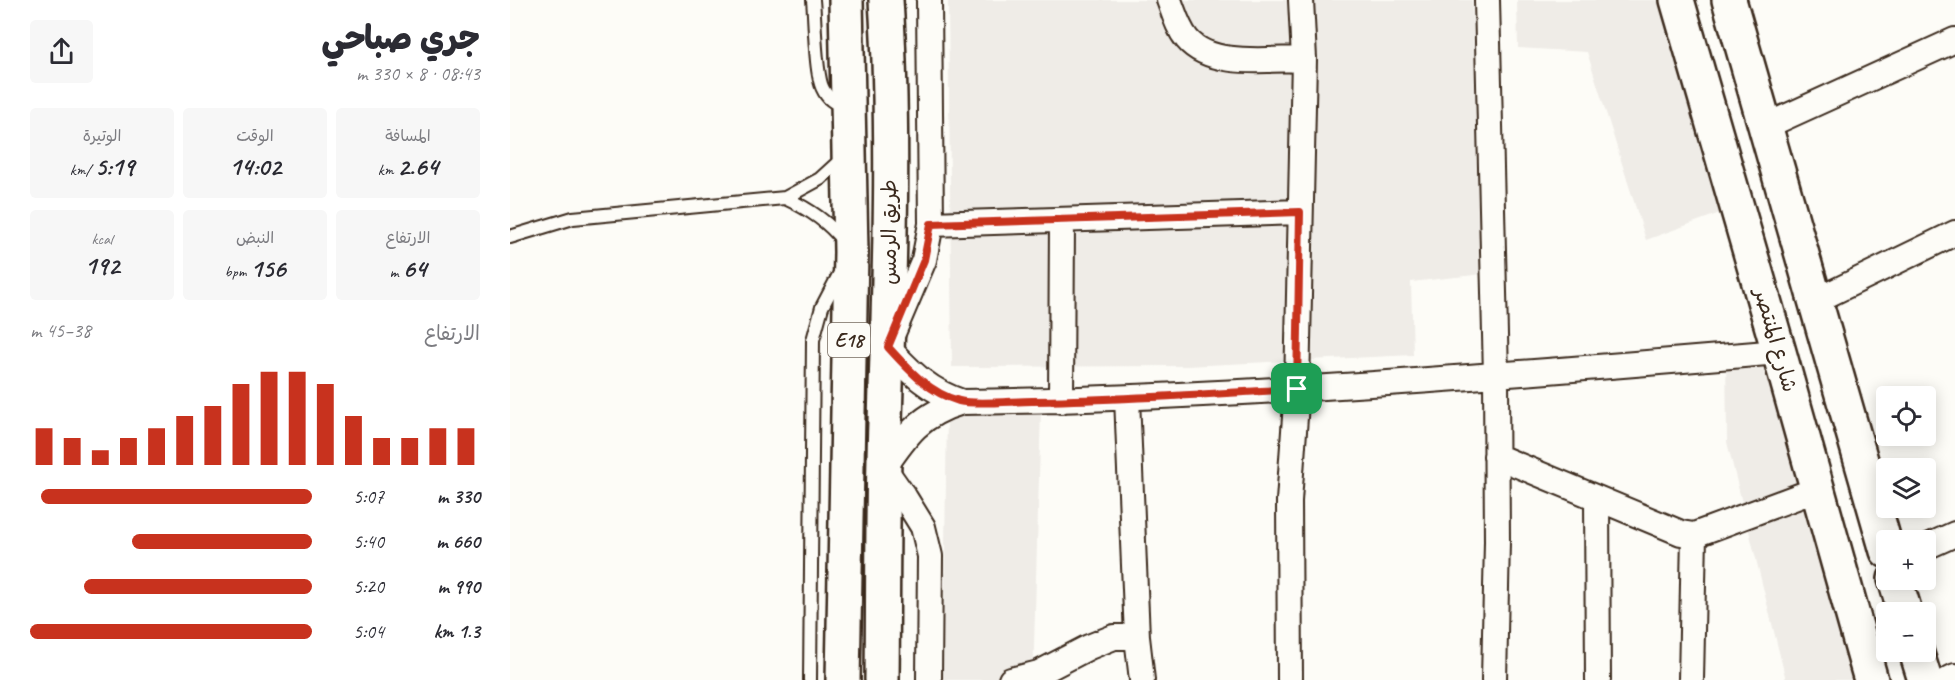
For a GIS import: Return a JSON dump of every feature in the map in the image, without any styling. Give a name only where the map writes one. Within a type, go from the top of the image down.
[{"type":"main road","name":"طريق الرمس","points":[[843,680],[851,252],[846,0]]},
{"type":"main road","name":"طريق الرمس","points":[[882,680],[890,219],[886,0]]},
{"type":"main road","name":"شارع المنتصر","points":[[1677,0],[1871,680]]},
{"type":"main road","points":[[1729,0],[1881,530]]},
{"type":"main road","points":[[1920,662],[1925,680]]},
{"type":"street","points":[[929,0],[931,224],[924,260],[888,347],[912,374],[927,386],[944,396],[962,402]]},
{"type":"street","points":[[1169,0],[1176,20],[1187,39],[1205,53],[1224,59],[1304,59]]},
{"type":"street","points":[[1290,680],[1289,501],[1297,389],[1304,59],[1301,0]]},
{"type":"street","points":[[1487,0],[1497,376],[1494,680]]},
{"type":"street","points":[[1766,126],[1955,40]]},
{"type":"street","points":[[931,224],[1300,212]]},
{"type":"street","points":[[1061,400],[1062,221]]},
{"type":"street","points":[[1815,301],[1955,232]]},
{"type":"street","points":[[929,680],[930,556],[923,527],[884,468],[910,432],[926,418],[944,407],[962,402],[1127,398],[1497,376],[1779,352]]},
{"type":"street","points":[[1127,398],[1137,637],[1142,680]]},
{"type":"street","points":[[1496,456],[1681,533],[1694,535],[1818,489]]},
{"type":"street","points":[[1597,498],[1598,680]]},
{"type":"street","points":[[1936,542],[1955,534]]},
{"type":"street","points":[[1691,680],[1694,535]]},
{"type":"street","points":[[1011,680],[1039,673],[1089,647],[1114,637],[1137,637]]},
{"type":"street","points":[[1947,680],[1955,676]]},
{"type":"lane","points":[[813,0],[822,89],[833,101],[849,107]]},
{"type":"lane","points":[[510,237],[573,218],[784,198],[820,179],[850,151]]},
{"type":"lane","points":[[784,198],[804,207],[822,220],[851,252],[822,307],[813,340],[810,680]]},
{"type":"shaded area","points":[[948,0],[1472,0],[1483,274],[1411,282],[1413,355],[1187,366],[952,367]]},
{"type":"shaded area","points":[[1517,0],[1659,0],[1720,213],[1646,240],[1587,52],[1518,48]]},
{"type":"shaded area","points":[[1726,347],[1769,351],[1860,680],[1786,680],[1727,442]]},
{"type":"shaded area","points":[[1041,410],[1033,680],[943,680],[947,413]]},
{"type":"route","points":[[1300,212],[1297,389],[1127,398],[962,402],[944,396],[927,386],[912,374],[888,347],[924,260],[931,224],[1300,212]]}]
